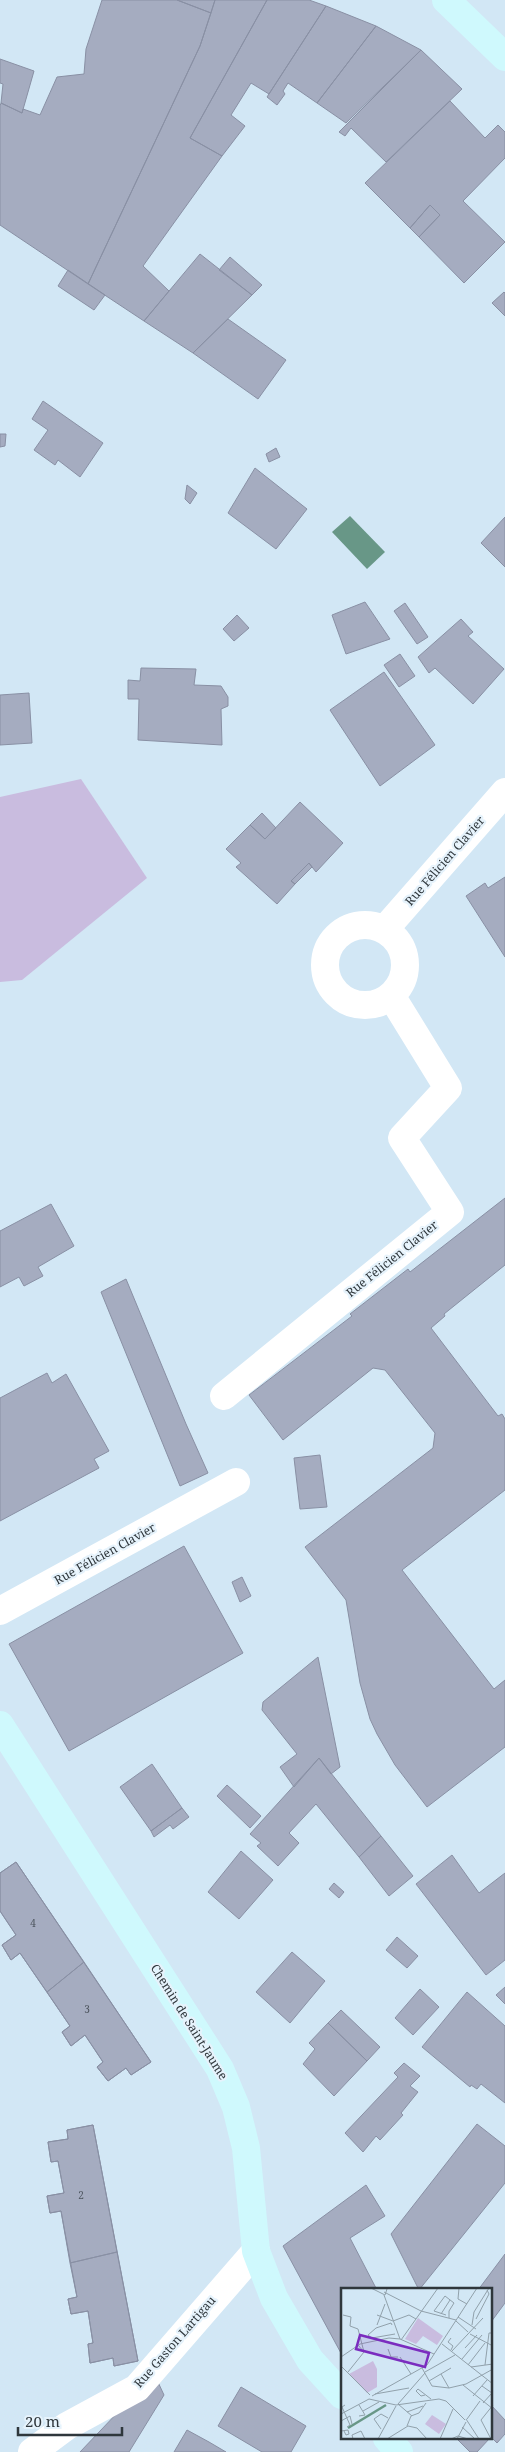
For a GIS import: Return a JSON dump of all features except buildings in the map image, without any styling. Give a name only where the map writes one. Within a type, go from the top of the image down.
[{"type":"street","points":[[446,0],[505,57]]},
{"type":"street","name":"Rue Félicien Clavier","points":[[385,929],[505,792]]},
{"type":"street","points":[[372,924],[385,929],[399,943],[406,961],[405,975],[392,997],[365,1005],[352,1003],[340,996],[331,987],[326,974],[325,961],[328,948],[336,937],[346,929],[358,925],[372,924]]},
{"type":"street","name":"Rue Félicien Clavier","points":[[224,1396],[450,1212],[402,1138],[448,1088],[392,997]]},
{"type":"street","name":"Rue Félicien Clavier","points":[[0,1611],[236,1482]]},
{"type":"street","name":"Chemin de Saint-Jaume","points":[[0,1725],[220,2069],[236,2107],[246,2148],[256,2250],[274,2298],[310,2360],[341,2394]]},
{"type":"street","name":"Rue Gaston Lartigau","points":[[32,2452],[67,2426],[137,2388],[256,2250]]},
{"type":"street","points":[[389,2440],[399,2452]]},
{"type":"shaded area","points":[[350,516],[385,552],[367,569],[332,532]]},
{"type":"shaded area","points":[[81,779],[147,878],[22,980],[0,982],[0,797]]}]
